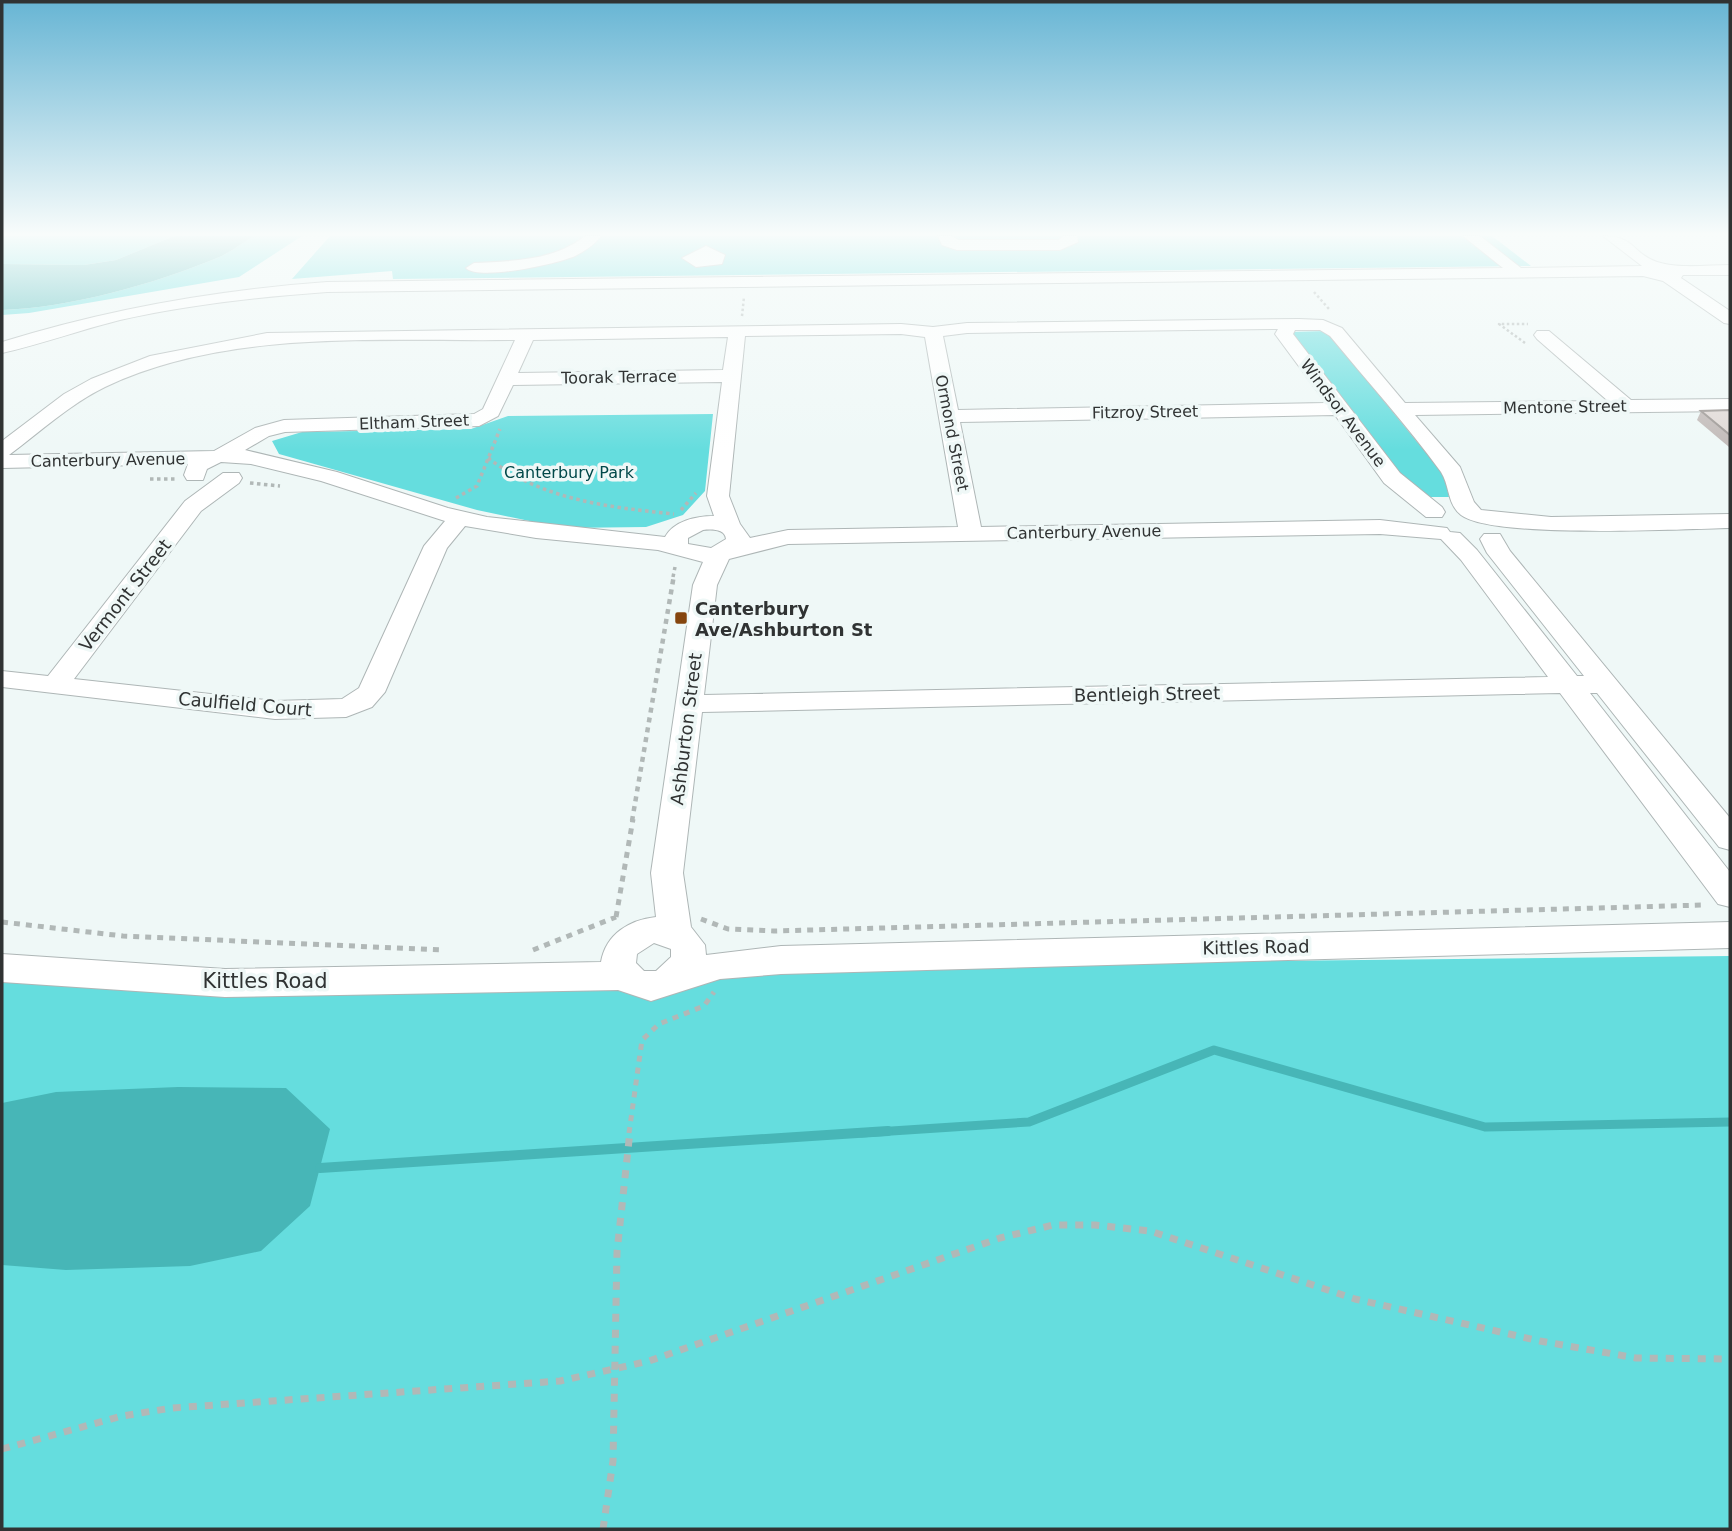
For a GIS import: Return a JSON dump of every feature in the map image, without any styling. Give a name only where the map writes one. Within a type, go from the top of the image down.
[{"type":"street","points":[[2,348],[107,318],[158,307]]},
{"type":"street","points":[[1716,307],[1730,318]]},
{"type":"street","points":[[2,452],[71,398],[98,383],[157,360],[267,338],[494,334],[526,336],[739,329],[901,329],[933,332],[967,328],[1331,328],[1452,472],[1457,480],[1458,496],[1486,525],[1499,553],[1730,839]]},
{"type":"street","points":[[705,585],[686,524],[732,376],[739,329]]},
{"type":"street","name":"Windsor Avenue","points":[[1291,329],[1340,409],[1392,478],[1422,500],[1439,525],[1469,555],[1569,685],[1726,912]]},
{"type":"street","name":"Ormond Street","points":[[933,332],[971,534]]},
{"type":"street","points":[[1543,335],[1626,406]]},
{"type":"street","name":"Eltham Street","points":[[243,461],[262,432],[284,426],[480,420],[491,412],[526,336]]},
{"type":"street","name":"Toorak Terrace","points":[[506,379],[732,376]]},
{"type":"street","name":"Mentone Street","points":[[1400,409],[1730,405]]},
{"type":"street","name":"Fitzroy Street","points":[[949,416],[1340,409]]},
{"type":"street","points":[[197,476],[197,466],[218,456]]},
{"type":"street","name":"Canterbury Avenue","points":[[2,462],[218,456],[243,461]]},
{"type":"street","points":[[243,461],[293,477],[355,485],[460,518],[542,534],[630,539],[686,524],[728,540]]},
{"type":"street","name":"Canterbury Avenue","points":[[2,476],[197,476],[214,480],[243,461]]},
{"type":"street","name":"Vermont Street","points":[[56,684],[194,506],[243,461]]},
{"type":"street","name":"Vermont Street","points":[[194,506],[200,489],[197,476]]},
{"type":"street","points":[[1486,525],[1472,542],[1439,525],[1452,509],[1486,525],[1729,522]]},
{"type":"street","name":"Caulfield Court","points":[[2,679],[275,710],[346,708],[362,701],[371,692],[436,546],[460,518]]},
{"type":"street","points":[[686,524],[728,540]]},
{"type":"street","name":"Canterbury Avenue","points":[[728,540],[1439,525]]},
{"type":"street","name":"Ashburton Street","points":[[646,935],[667,873],[705,585],[728,540]]},
{"type":"street","name":"Bentleigh Street","points":[[689,704],[1605,684]]},
{"type":"street","name":"Kittles Road","points":[[646,935],[642,985],[654,985],[719,965],[781,960],[1726,912]]},
{"type":"street","points":[[646,935],[688,943],[689,962],[678,976]]},
{"type":"street","name":"Kittles Road","points":[[2,968],[225,983],[526,966],[646,935],[781,960]]},
{"type":"path","points":[[739,329],[742,307]]},
{"type":"path","points":[[1328,307],[1336,317]]},
{"type":"path","points":[[488,458],[507,476],[554,496],[686,524]]},
{"type":"path","points":[[646,935],[675,563],[653,548],[686,524]]},
{"type":"path","points":[[526,966],[646,935],[693,916],[728,929],[774,931],[1726,912]]},
{"type":"path","points":[[2,922],[123,936],[454,951]]},
{"type":"path","points":[[603,1529],[613,1461],[617,1252],[624,1172],[642,1041],[659,1024],[704,1006],[718,983],[719,965]]},
{"type":"path","points":[[2,1449],[122,1416],[172,1408],[482,1388],[560,1381],[614,1370],[649,1361],[1000,1238],[1053,1225],[1095,1225],[1150,1231],[1355,1299],[1540,1341],[1636,1358],[1730,1359]]},
{"type":"green space","points":[[61,307],[2,315],[2,310]]},
{"type":"green space","points":[[1327,331],[1444,475],[1449,497],[1426,497],[1398,476],[1288,332]]},
{"type":"green space","name":"Canterbury Park","points":[[713,414],[705,491],[683,515],[646,527],[563,528],[477,510],[279,454],[272,441],[302,432],[471,429],[508,416]]},
{"type":"green space","points":[[1730,956],[1730,1529],[2,1529],[2,960],[223,989],[886,965]]},
{"type":"shaded area","points":[[2,307],[33,307],[28,308],[2,310]]},
{"type":"shaded area","points":[[178,1087],[286,1088],[330,1129],[310,1206],[261,1251],[190,1266],[66,1270],[2,1265],[2,1103],[56,1092]]},
{"type":"building","points":[[1730,410],[1730,435],[1701,411]]},
{"type":"waterway","points":[[861,1133],[1029,1122],[1214,1050],[1485,1127],[1730,1122]]},
{"type":"waterway","points":[[320,1168],[888,1131]]},
{"type":"place","name":"Canterbury Ave/Ashburton St","points":[[681,618]]}]
